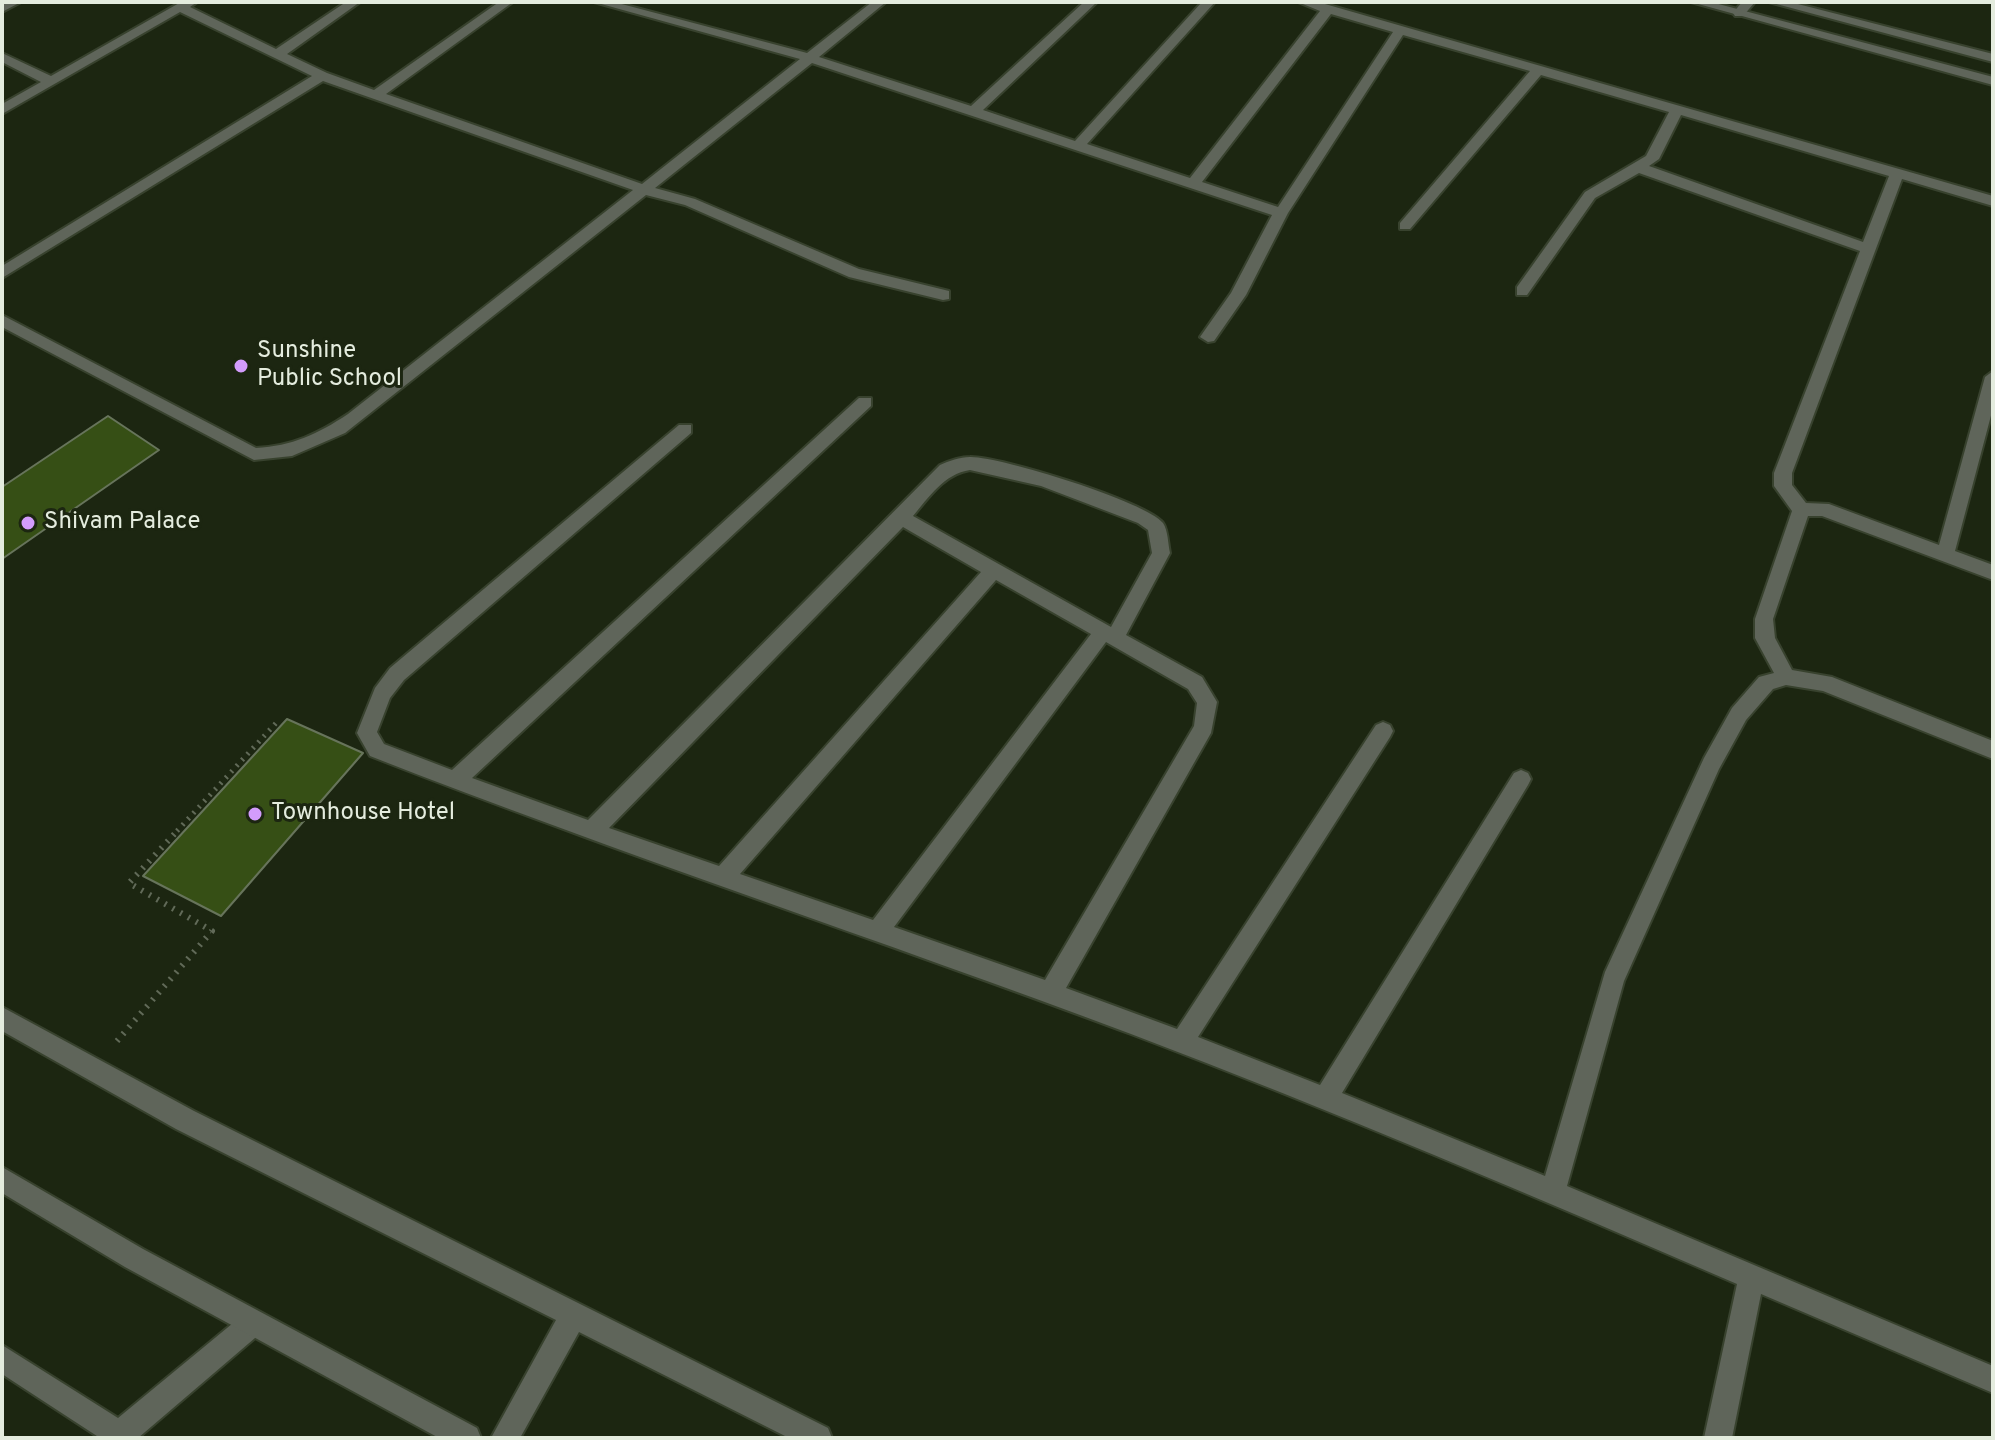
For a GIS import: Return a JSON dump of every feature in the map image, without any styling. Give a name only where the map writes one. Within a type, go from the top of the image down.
[{"type":"street","points":[[2,8],[15,2]]},
{"type":"street","points":[[276,55],[354,2]]},
{"type":"street","points":[[376,95],[507,2]]},
{"type":"street","points":[[600,2],[810,58],[1281,213]]},
{"type":"street","points":[[2,320],[254,454],[309,447],[356,418],[880,2]]},
{"type":"street","points":[[973,112],[1091,2]]},
{"type":"street","points":[[1078,146],[1209,2]]},
{"type":"street","points":[[1304,2],[1993,201]]},
{"type":"street","points":[[1697,2],[1993,81]]},
{"type":"street","points":[[1739,13],[1749,2]]},
{"type":"street","points":[[1775,2],[1993,58]]},
{"type":"street","points":[[2,110],[186,5],[276,55],[322,76],[643,189],[690,202],[854,273],[943,295]]},
{"type":"street","points":[[1193,184],[1328,9]]},
{"type":"street","points":[[1208,337],[1238,295],[1281,213],[1400,30]]},
{"type":"street","points":[[2,57],[52,82]]},
{"type":"street","points":[[1405,226],[1538,70]]},
{"type":"street","points":[[2,273],[322,76]]},
{"type":"street","points":[[1522,291],[1576,210],[1590,195],[1640,168],[1659,150],[1676,111]]},
{"type":"street","points":[[1640,168],[1868,249]]},
{"type":"street","points":[[1786,677],[1765,638],[1764,619],[1801,510],[1782,478],[1897,173]]},
{"type":"street","points":[[1945,555],[1993,377]]},
{"type":"street","points":[[455,780],[865,402]]},
{"type":"street","points":[[685,429],[397,674],[382,694],[367,733],[377,750],[722,878],[1050,994],[1325,1099],[1553,1192],[1993,1380]]},
{"type":"street","points":[[593,830],[945,470],[967,462],[1004,468],[1144,518],[1156,527],[1161,553],[1109,634],[876,933]]},
{"type":"street","points":[[1801,510],[1823,509],[1993,573]]},
{"type":"street","points":[[901,518],[1195,683],[1203,691],[1209,713],[1050,994]]},
{"type":"street","points":[[722,878],[994,570]]},
{"type":"street","points":[[1553,1192],[1602,1009],[1626,951],[1711,764],[1739,714],[1766,683],[1786,677],[1825,683],[1993,750]]},
{"type":"street","points":[[1181,1043],[1383,731]]},
{"type":"street","points":[[1325,1099],[1521,779]]},
{"type":"street","points":[[2,1018],[185,1120],[818,1438]]},
{"type":"street","points":[[2,1179],[253,1323],[467,1438]]},
{"type":"street","points":[[1718,1438],[1752,1276]]},
{"type":"street","points":[[505,1438],[573,1316]]},
{"type":"street","points":[[2,1358],[120,1437],[253,1323]]},
{"type":"path","points":[[92,1069],[212,931],[129,883],[277,722]]},
{"type":"building","name":"Shivam Palace","points":[[108,416],[159,450],[2,559],[2,487]]},
{"type":"building","name":"Townhouse Hotel","points":[[287,719],[363,753],[221,916],[143,876]]},
{"type":"place","name":"Sunshine Public School","points":[[241,366]]},
{"type":"place","name":"Shivam Palace","points":[[28,523]]},
{"type":"place","name":"Townhouse Hotel","points":[[255,814]]}]
